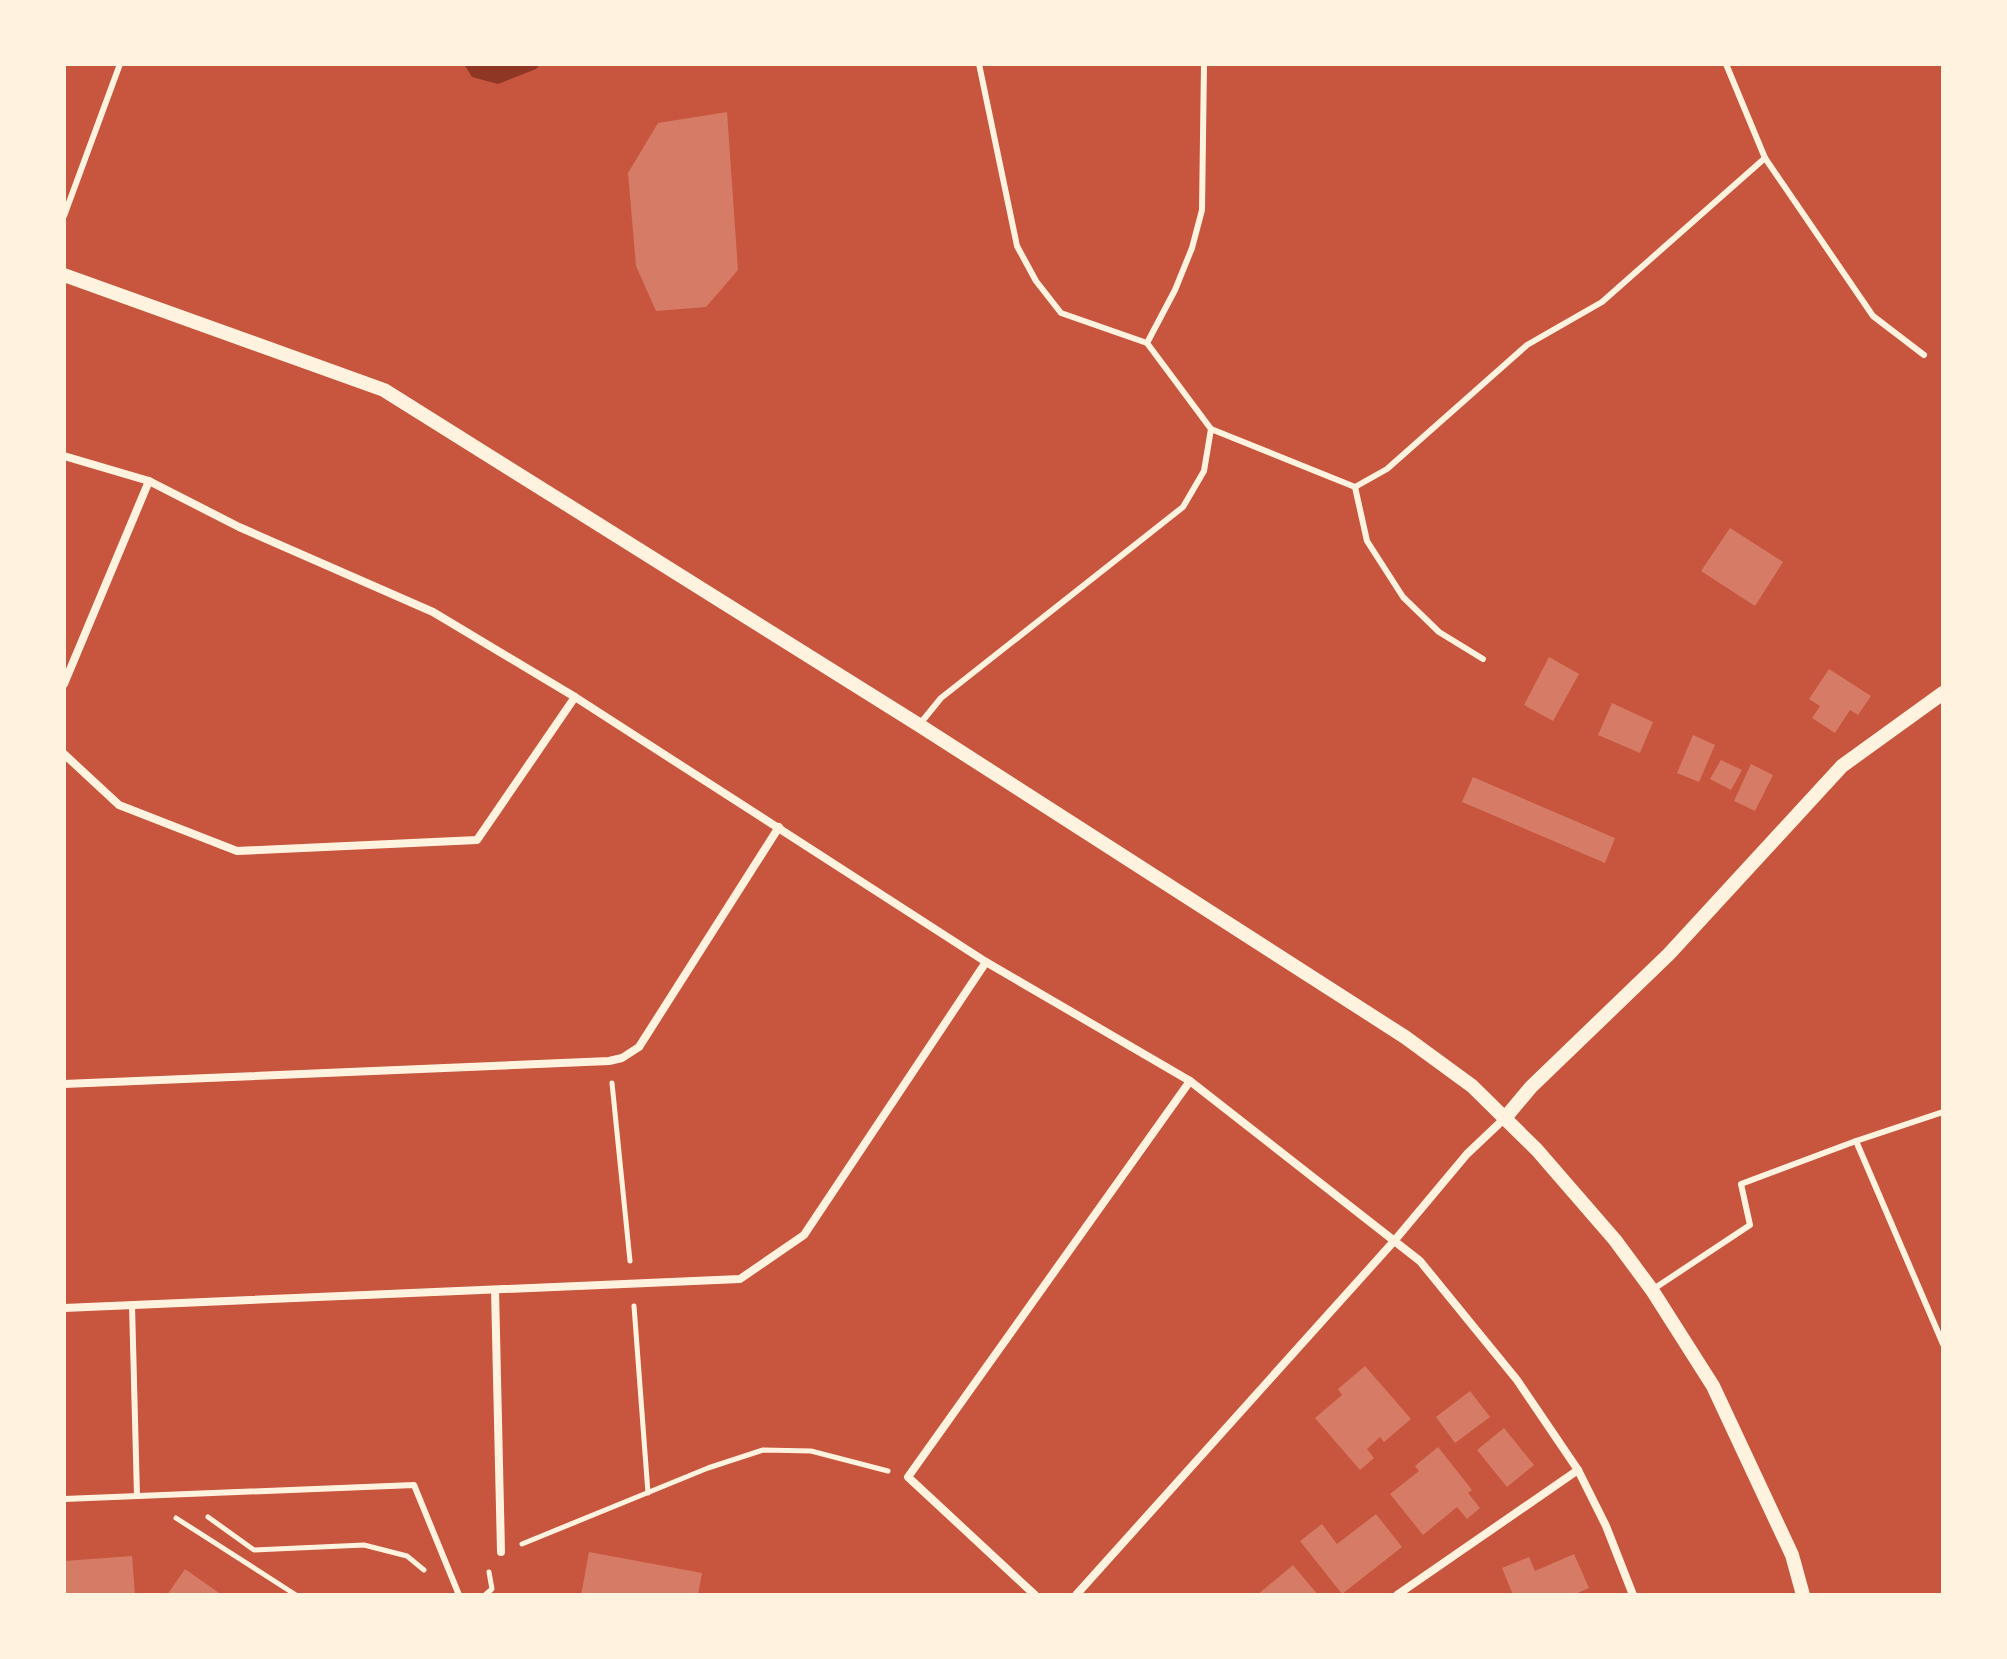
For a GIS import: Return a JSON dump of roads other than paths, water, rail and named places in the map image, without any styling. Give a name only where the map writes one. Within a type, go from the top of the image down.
[{"type":"street","points":[[64,275],[384,390],[919,725],[1405,1037],[1472,1086],[1537,1150],[1615,1240],[1652,1290],[1713,1386],[1792,1555],[1803,1595]]},
{"type":"street","points":[[64,456],[149,481],[239,527],[433,612],[575,697],[986,962],[1190,1081],[1420,1261],[1517,1380],[1578,1470],[1606,1526],[1633,1595]]},
{"type":"street","points":[[64,684],[149,481]]},
{"type":"street","points":[[1076,1595],[1395,1240],[1467,1154],[1505,1118],[1531,1087],[1669,954],[1842,766],[1943,693]]},
{"type":"street","points":[[64,754],[119,805],[237,851],[477,840],[575,697]]},
{"type":"street","points":[[64,1084],[622,1058],[639,1047],[779,827]]},
{"type":"street","points":[[64,1308],[740,1279],[804,1235],[986,962]]},
{"type":"street","points":[[1035,1595],[908,1477],[1190,1081]]},
{"type":"street","points":[[495,1290],[501,1552]]},
{"type":"street","points":[[1397,1595],[1578,1470]]},
{"type":"lane","points":[[64,216],[120,64]]},
{"type":"lane","points":[[979,64],[1017,246],[1036,281],[1061,313],[1147,343],[1211,429],[1355,487]]},
{"type":"lane","points":[[1147,343],[1175,290],[1192,248],[1202,210],[1204,64]]},
{"type":"lane","points":[[1726,64],[1765,158],[1873,316],[1924,355]]},
{"type":"lane","points":[[1355,487],[1387,469],[1527,345],[1602,302],[1765,158]]},
{"type":"lane","points":[[919,725],[941,698],[1183,507],[1204,471],[1211,429]]},
{"type":"lane","points":[[1355,487],[1367,541],[1403,597],[1439,632],[1483,659]]},
{"type":"lane","points":[[1652,1290],[1750,1225],[1741,1184],[1943,1112]]},
{"type":"lane","points":[[1856,1141],[1943,1344]]},
{"type":"lane","points":[[132,1305],[137,1496]]},
{"type":"lane","points":[[64,1499],[414,1485],[459,1595]]}]
